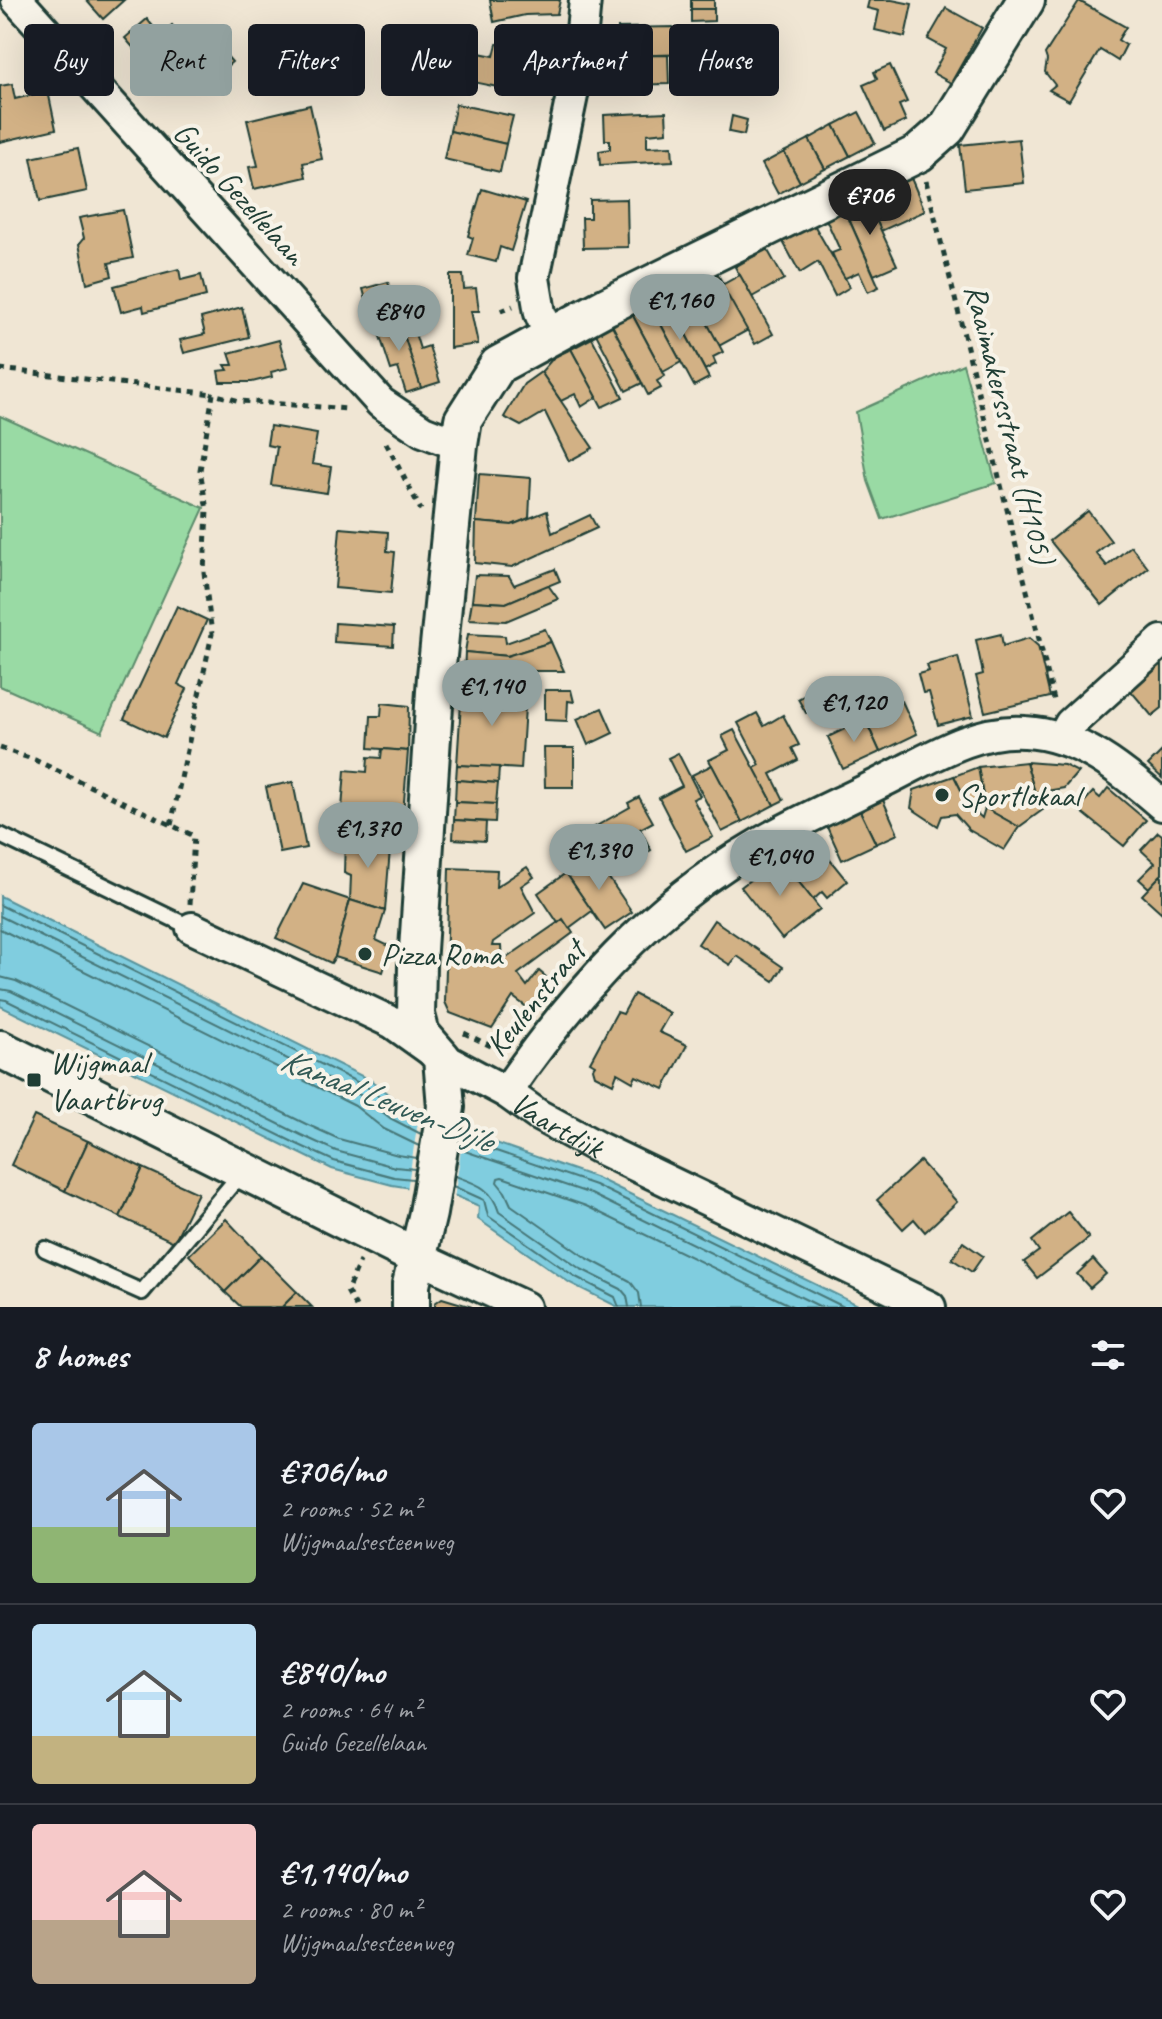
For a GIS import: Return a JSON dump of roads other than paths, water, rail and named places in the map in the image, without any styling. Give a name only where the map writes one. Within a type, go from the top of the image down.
[{"type":"street","name":"Guido Gezellelaan","points":[[17,0],[381,403],[423,431],[459,445]]},
{"type":"street","points":[[550,337],[540,313],[534,278],[579,62],[585,0]]},
{"type":"street","points":[[411,1307],[411,1285],[428,1213],[446,1107],[451,1045],[421,1034],[416,1015],[436,676],[463,420],[498,365],[607,306],[919,153],[947,128],[1026,0]]},
{"type":"street","points":[[1062,739],[1070,724],[1162,641]]},
{"type":"street","name":"Keulenstraat","points":[[506,1092],[562,1018],[621,949],[686,892],[754,847],[953,747],[990,735],[1025,732],[1062,739],[1100,756],[1162,805]]},
{"type":"street","name":"Vaartdijk","points":[[192,928],[393,1023],[451,1045],[538,1115],[597,1147],[930,1307]]},
{"type":"street","points":[[0,1049],[417,1257],[525,1307]]},
{"type":"lane","points":[[0,835],[192,928]]},
{"type":"lane","points":[[45,1249],[142,1292],[243,1171]]},
{"type":"water","name":"Kanaal Leuven-Dijle","points":[[0,896],[372,1081],[399,1103],[447,1126],[597,1178],[862,1307],[618,1307],[570,1283],[478,1219],[479,1206],[451,1194],[392,1185],[332,1169],[0,1006]]},
{"type":"place","name":"Sportlokaal","points":[[942,795]]},
{"type":"place","name":"Pizza Roma","points":[[365,954]]},
{"type":"place","name":"Wijgmaal Vaartbrug","points":[[34,1080]]}]
